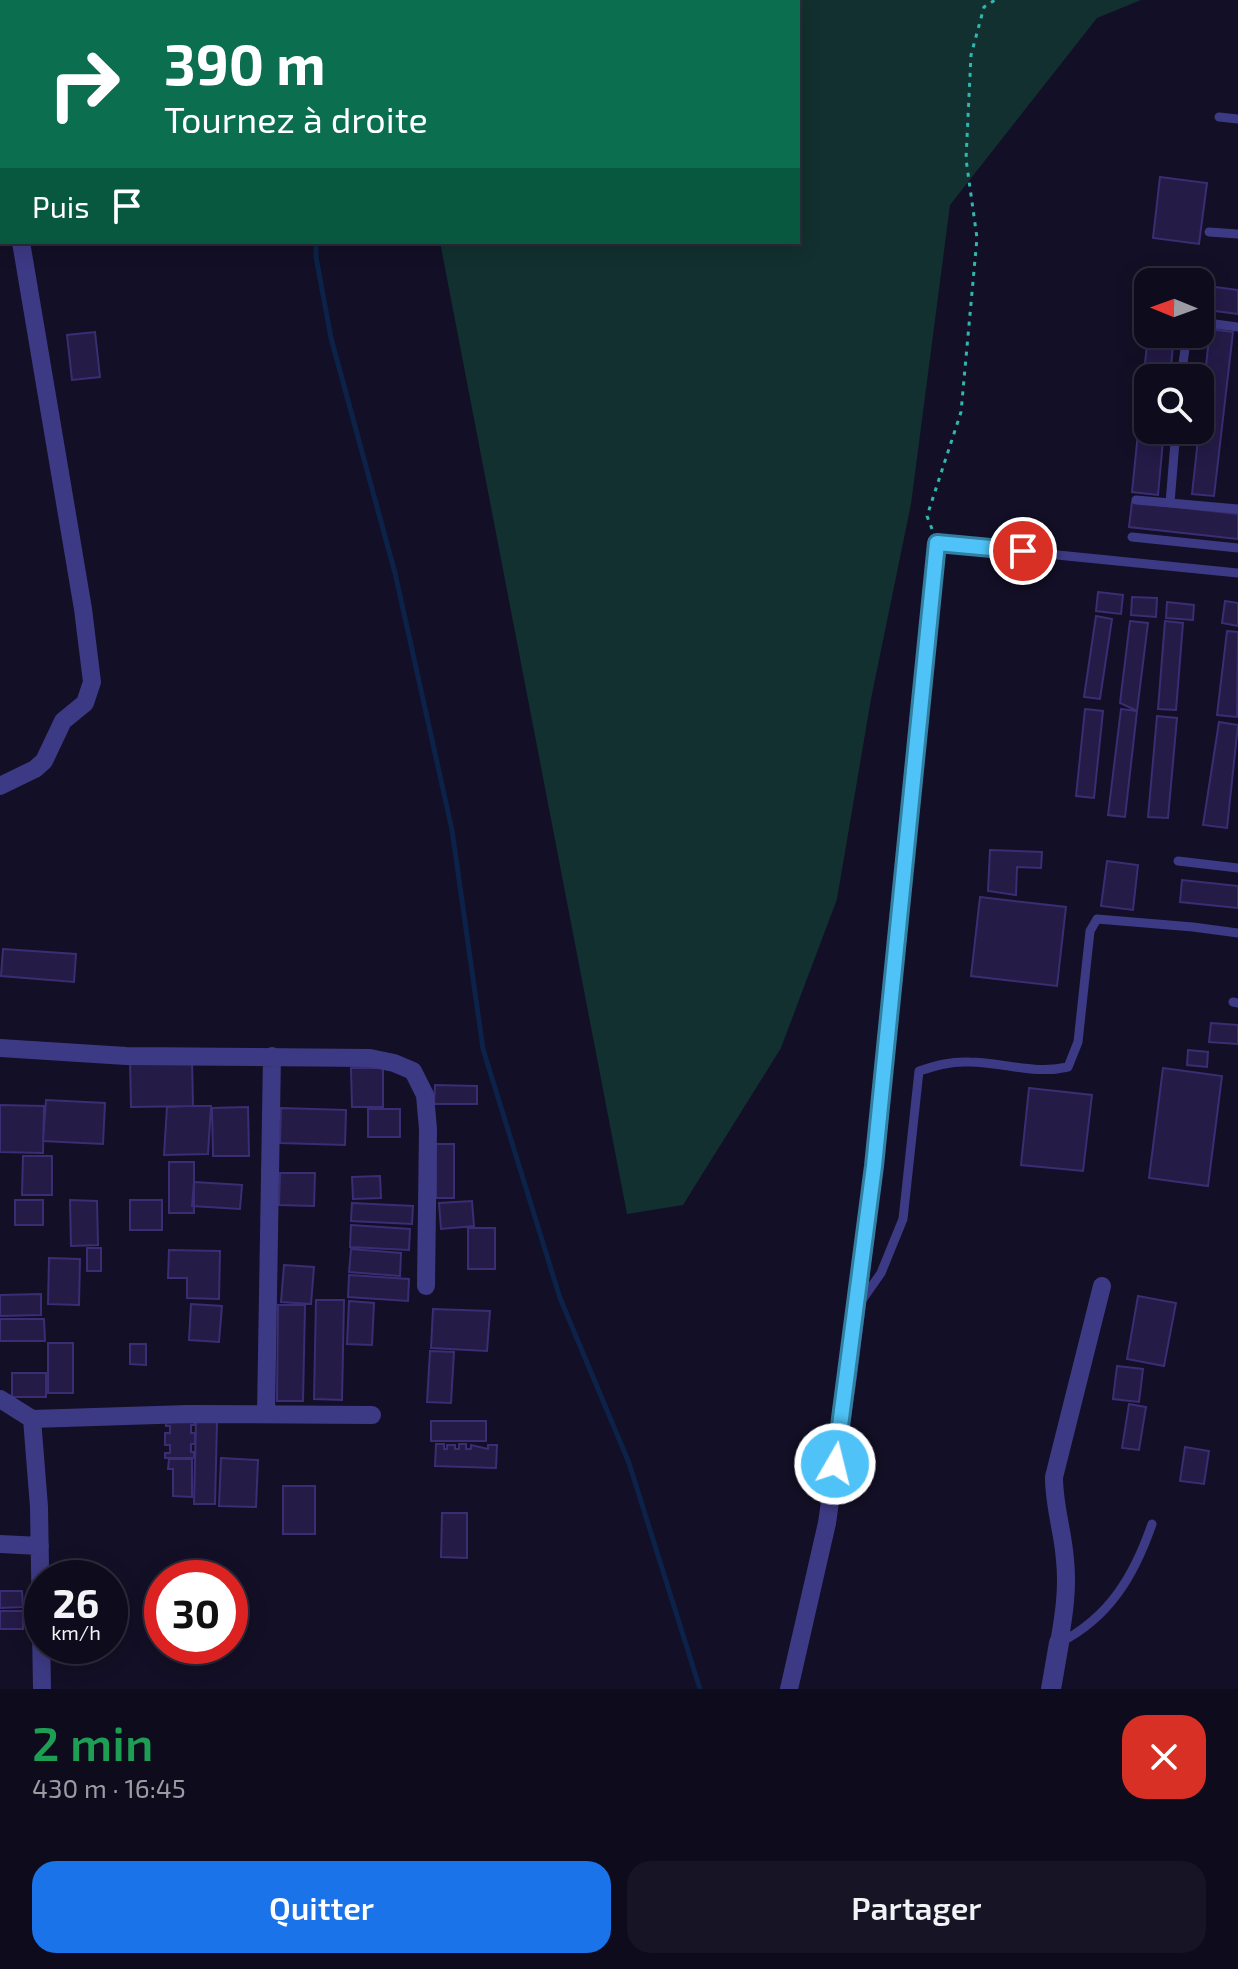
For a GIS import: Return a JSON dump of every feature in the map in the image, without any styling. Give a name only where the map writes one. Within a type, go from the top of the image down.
[{"type":"street","points":[[0,786],[26,775],[44,761],[63,721],[85,703],[92,682],[21,244]]},
{"type":"street","points":[[789,1689],[827,1523],[856,1309],[903,900],[937,543]]},
{"type":"street","points":[[0,1048],[126,1056],[370,1058],[413,1071],[425,1095],[428,1129],[426,1286]]},
{"type":"street","points":[[266,1414],[272,1056]]},
{"type":"street","points":[[1051,1689],[1067,1584],[1065,1556],[1054,1503],[1054,1477],[1102,1286]]},
{"type":"street","points":[[0,1399],[32,1419],[372,1415]]},
{"type":"street","points":[[32,1419],[40,1546],[42,1689]]},
{"type":"street","points":[[0,1544],[40,1546]]},
{"type":"lane","points":[[1219,117],[1238,119]]},
{"type":"lane","points":[[1209,232],[1238,234]]},
{"type":"lane","points":[[1214,324],[1238,327]]},
{"type":"lane","points":[[1170,503],[1175,444]]},
{"type":"lane","points":[[1136,500],[1238,509]]},
{"type":"lane","points":[[1132,537],[1238,548]]},
{"type":"lane","points":[[937,543],[1238,573]]},
{"type":"lane","points":[[1178,861],[1238,868]]},
{"type":"lane","points":[[856,1309],[881,1273],[903,1219],[919,1071],[940,1064],[968,1062],[1049,1072],[1068,1067],[1078,1042],[1090,931],[1097,919],[1238,933]]},
{"type":"lane","points":[[1059,1643],[1083,1631],[1110,1605],[1142,1554],[1152,1524]]},
{"type":"path","points":[[937,543],[927,516],[961,412],[977,238],[966,159],[971,55],[984,7],[995,0]]},
{"type":"green space","points":[[800,0],[1141,0],[1097,18],[950,205],[911,504],[871,699],[837,899],[781,1048],[683,1205],[627,1214],[440,244],[800,244]]},
{"type":"building","points":[[1160,177],[1207,183],[1199,244],[1153,238]]},
{"type":"building","points":[[1214,287],[1238,290],[1238,314],[1214,311]]},
{"type":"building","points":[[1214,330],[1233,332],[1214,496],[1192,494],[1197,444],[1214,444],[1214,364],[1206,364],[1208,348],[1214,348]]},
{"type":"building","points":[[95,332],[100,377],[72,380],[67,335]]},
{"type":"building","points":[[1147,348],[1173,348],[1171,364],[1145,364]]},
{"type":"building","points":[[1137,444],[1163,444],[1158,495],[1132,492]]},
{"type":"building","points":[[1132,502],[1238,514],[1238,539],[1129,527]]},
{"type":"building","points":[[1098,592],[1123,595],[1121,614],[1096,611]]},
{"type":"building","points":[[1132,597],[1157,598],[1156,617],[1131,615]]},
{"type":"building","points":[[1225,601],[1238,603],[1238,626],[1222,623]]},
{"type":"building","points":[[1167,602],[1194,605],[1193,620],[1166,618]]},
{"type":"building","points":[[1096,616],[1112,619],[1100,699],[1084,697]]},
{"type":"building","points":[[1130,621],[1148,623],[1137,711],[1120,703]]},
{"type":"building","points":[[1165,621],[1183,623],[1176,710],[1158,709]]},
{"type":"building","points":[[1227,631],[1238,632],[1237,717],[1217,715]]},
{"type":"building","points":[[1085,709],[1103,711],[1094,798],[1076,796]]},
{"type":"building","points":[[1121,709],[1137,711],[1125,817],[1108,815]]},
{"type":"building","points":[[1157,716],[1177,718],[1168,818],[1148,817]]},
{"type":"building","points":[[1219,722],[1238,725],[1227,828],[1203,825]]},
{"type":"building","points":[[990,850],[1042,852],[1041,868],[1017,867],[1016,895],[988,891]]},
{"type":"building","points":[[1107,861],[1138,865],[1133,910],[1101,906]]},
{"type":"building","points":[[1182,880],[1238,886],[1238,908],[1180,902]]},
{"type":"building","points":[[980,897],[1066,907],[1057,986],[971,976]]},
{"type":"building","points":[[3,949],[76,954],[74,982],[1,976]]},
{"type":"building","points":[[1211,1023],[1238,1025],[1238,1044],[1209,1042]]},
{"type":"building","points":[[1188,1050],[1208,1052],[1207,1067],[1187,1065]]},
{"type":"building","points":[[192,1059],[193,1106],[131,1107],[130,1060]]},
{"type":"building","points":[[351,1068],[383,1068],[383,1107],[352,1107]]},
{"type":"building","points":[[1163,1068],[1222,1076],[1208,1186],[1149,1178]]},
{"type":"building","points":[[435,1085],[477,1086],[477,1104],[434,1104]]},
{"type":"building","points":[[1029,1088],[1092,1095],[1083,1171],[1021,1165]]},
{"type":"building","points":[[46,1100],[105,1103],[103,1144],[43,1141]]},
{"type":"building","points":[[0,1105],[44,1106],[43,1153],[0,1152]]},
{"type":"building","points":[[211,1106],[208,1154],[164,1155],[167,1107]]},
{"type":"building","points":[[248,1107],[249,1156],[213,1156],[212,1108]]},
{"type":"building","points":[[281,1108],[346,1110],[345,1145],[280,1143]]},
{"type":"building","points":[[368,1109],[400,1109],[400,1137],[368,1137]]},
{"type":"building","points":[[436,1144],[454,1144],[454,1198],[436,1198]]},
{"type":"building","points":[[23,1156],[52,1156],[52,1195],[22,1195]]},
{"type":"building","points":[[169,1162],[194,1162],[194,1213],[169,1213]]},
{"type":"building","points":[[280,1173],[315,1173],[314,1206],[279,1205]]},
{"type":"building","points":[[380,1176],[381,1198],[353,1199],[352,1177]]},
{"type":"building","points":[[194,1182],[242,1185],[240,1209],[192,1206]]},
{"type":"building","points":[[15,1200],[43,1200],[43,1225],[15,1225]]},
{"type":"building","points":[[70,1200],[97,1201],[98,1245],[71,1246]]},
{"type":"building","points":[[130,1200],[162,1200],[162,1230],[130,1230]]},
{"type":"building","points":[[472,1201],[474,1226],[441,1229],[439,1203]]},
{"type":"building","points":[[352,1203],[413,1206],[412,1224],[351,1221]]},
{"type":"building","points":[[351,1225],[410,1229],[409,1250],[350,1247]]},
{"type":"building","points":[[468,1228],[495,1228],[495,1269],[468,1269]]},
{"type":"building","points":[[87,1248],[101,1248],[101,1271],[87,1271]]},
{"type":"building","points":[[351,1249],[401,1253],[400,1276],[349,1272]]},
{"type":"building","points":[[169,1250],[220,1251],[219,1299],[187,1298],[187,1278],[168,1278]]},
{"type":"building","points":[[49,1258],[80,1259],[79,1305],[48,1304]]},
{"type":"building","points":[[284,1265],[314,1267],[311,1304],[281,1302]]},
{"type":"building","points":[[349,1275],[409,1279],[408,1301],[348,1297]]},
{"type":"building","points":[[41,1294],[41,1315],[0,1316],[0,1295]]},
{"type":"building","points":[[1138,1296],[1176,1303],[1164,1366],[1127,1359]]},
{"type":"building","points":[[316,1300],[344,1300],[342,1400],[314,1399]]},
{"type":"building","points":[[349,1301],[374,1303],[372,1345],[347,1344]]},
{"type":"building","points":[[191,1304],[222,1306],[219,1342],[189,1340]]},
{"type":"building","points":[[278,1305],[305,1305],[303,1401],[277,1401]]},
{"type":"building","points":[[433,1309],[490,1311],[487,1351],[431,1348]]},
{"type":"building","points":[[0,1319],[44,1319],[45,1341],[0,1341]]},
{"type":"building","points":[[48,1343],[73,1343],[73,1393],[48,1393]]},
{"type":"building","points":[[130,1344],[146,1344],[146,1365],[130,1364]]},
{"type":"building","points":[[430,1351],[454,1352],[451,1403],[427,1402]]},
{"type":"building","points":[[1117,1366],[1143,1369],[1139,1402],[1113,1399]]},
{"type":"building","points":[[12,1373],[46,1373],[46,1397],[12,1397]]},
{"type":"building","points":[[1129,1404],[1146,1407],[1139,1450],[1122,1448]]},
{"type":"building","points":[[166,1420],[195,1420],[195,1425],[191,1425],[191,1433],[195,1433],[195,1444],[191,1444],[194,1458],[165,1458],[165,1453],[170,1453],[170,1445],[165,1445],[165,1433],[170,1433]]},
{"type":"building","points":[[196,1421],[217,1422],[215,1504],[194,1504]]},
{"type":"building","points":[[431,1421],[486,1421],[486,1441],[431,1441]]},
{"type":"building","points":[[436,1444],[444,1444],[444,1449],[447,1445],[455,1445],[455,1449],[459,1449],[459,1444],[466,1444],[466,1449],[471,1449],[471,1445],[488,1449],[488,1445],[497,1445],[496,1468],[435,1466]]},
{"type":"building","points":[[1185,1447],[1209,1451],[1204,1484],[1180,1481]]},
{"type":"building","points":[[221,1458],[258,1460],[256,1507],[219,1506]]},
{"type":"building","points":[[169,1459],[192,1459],[192,1497],[173,1496],[173,1469],[168,1469]]},
{"type":"building","points":[[283,1486],[315,1486],[315,1534],[283,1534]]},
{"type":"building","points":[[442,1513],[467,1513],[467,1558],[441,1557]]},
{"type":"building","points":[[0,1591],[22,1591],[23,1607],[0,1608]]},
{"type":"building","points":[[0,1611],[23,1611],[23,1629],[0,1629]]},
{"type":"waterway","points":[[316,244],[331,338],[395,573],[452,830],[483,1049],[560,1298],[629,1463],[700,1689]]},
{"type":"route","points":[[835,1464],[874,1166],[937,543],[1023,551]]}]
